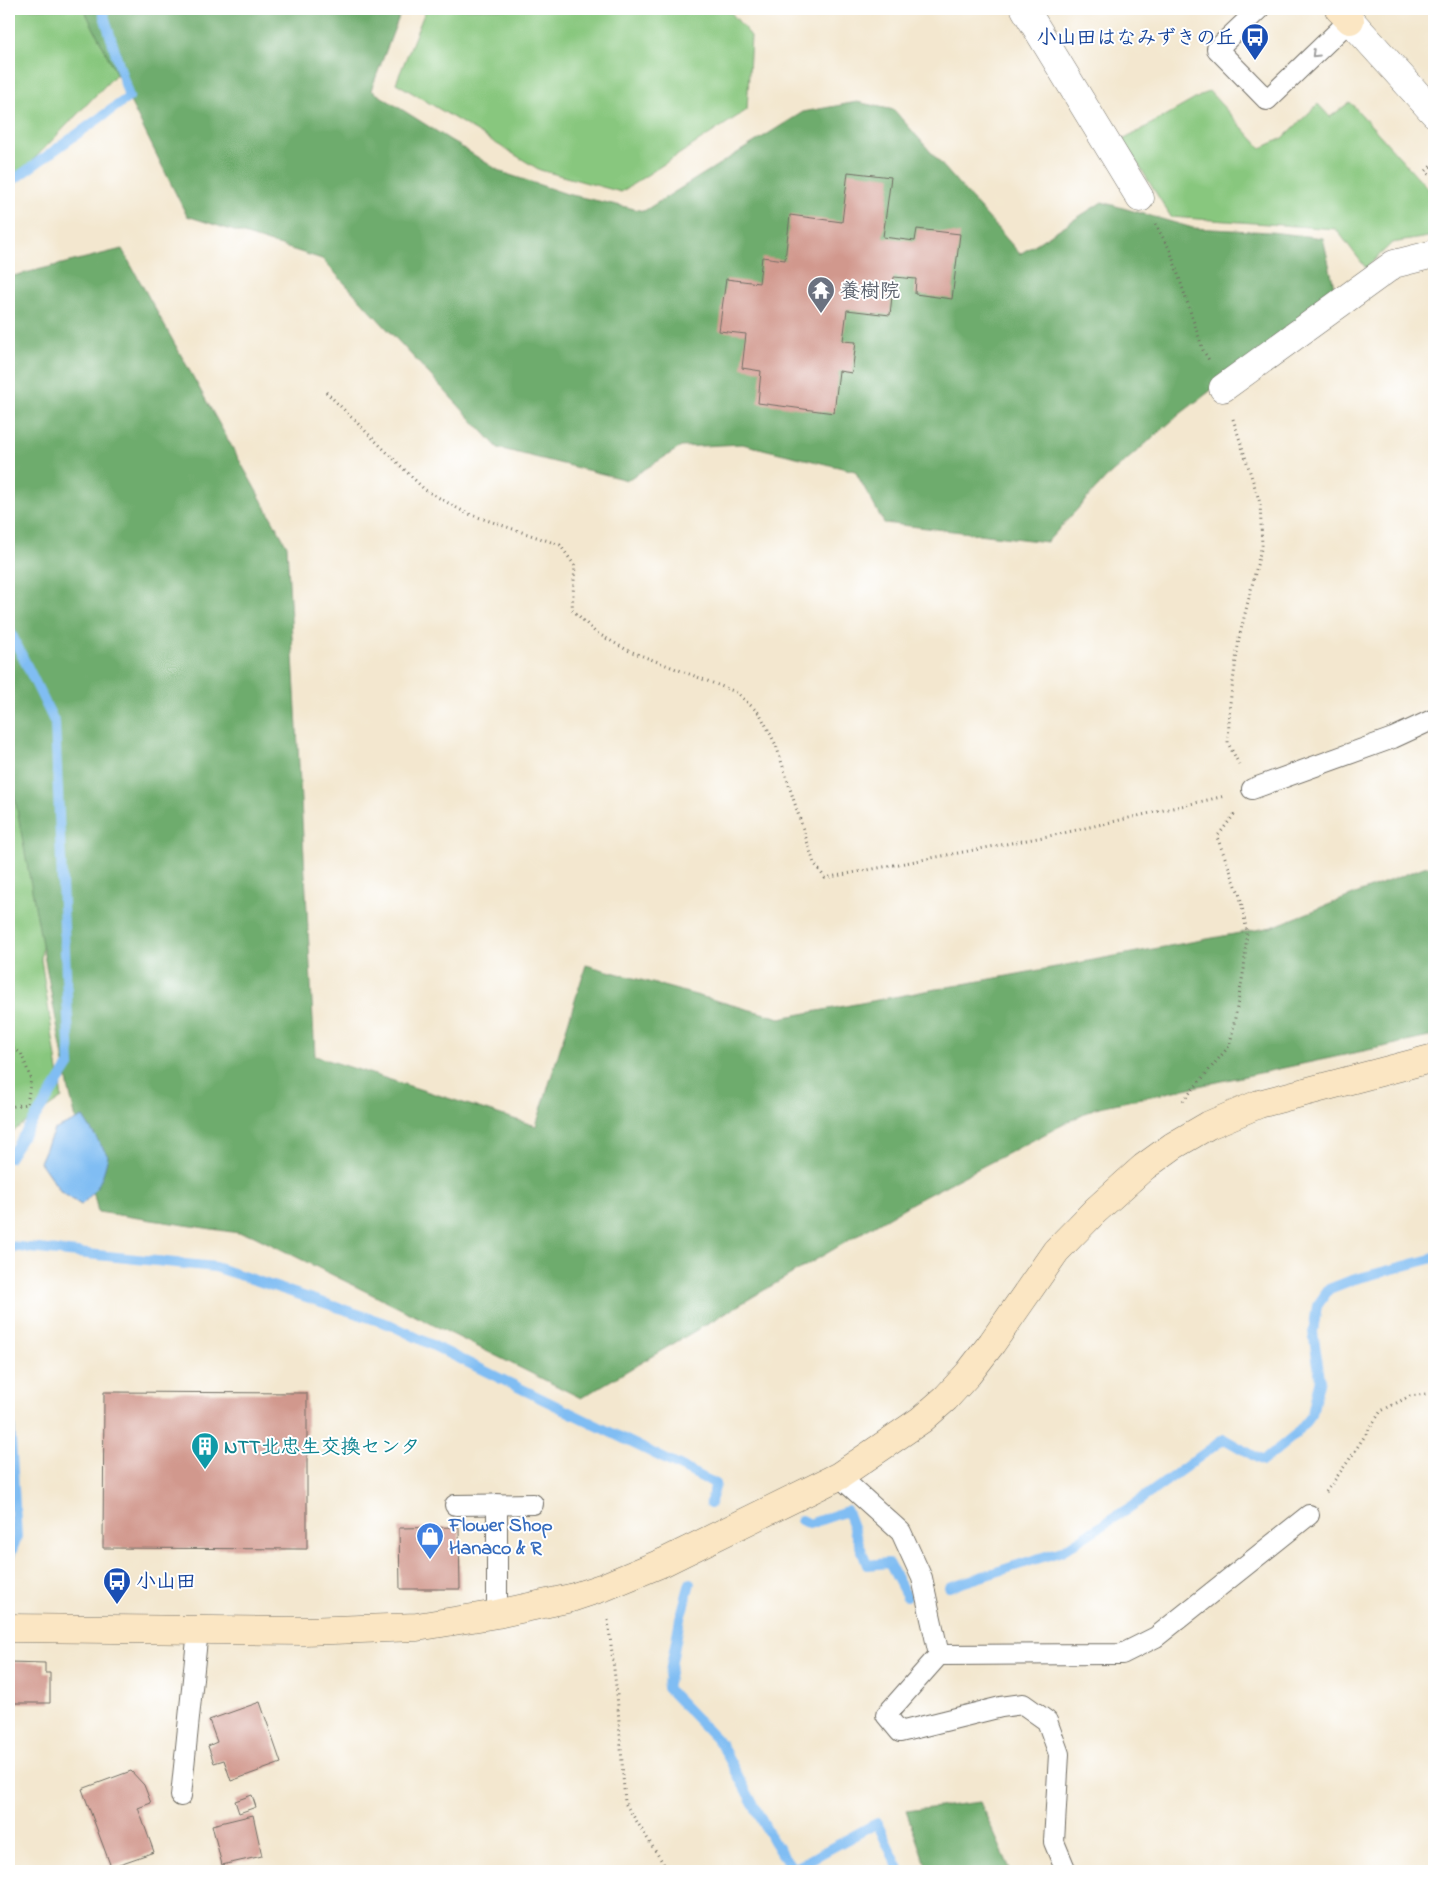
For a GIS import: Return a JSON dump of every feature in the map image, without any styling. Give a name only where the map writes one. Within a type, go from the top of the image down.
[{"type":"street","points":[[1024,9],[1140,198]]},
{"type":"street","points":[[1344,14],[1434,113]]},
{"type":"street","points":[[1223,388],[1394,264],[1434,254]]},
{"type":"street","points":[[9,1628],[304,1631],[417,1627],[497,1614],[571,1598],[604,1587],[664,1562],[839,1476],[900,1436],[946,1398],[992,1343],[1056,1251],[1095,1211],[1144,1167],[1173,1146],[1209,1125],[1259,1104],[1434,1058]]},
{"type":"lane","points":[[1259,9],[1217,49],[1267,100],[1344,14]]},
{"type":"lane","points":[[1252,789],[1393,738],[1434,719]]},
{"type":"lane","points":[[839,1476],[901,1532],[922,1578],[939,1654]]},
{"type":"lane","points":[[497,1504],[497,1614]]},
{"type":"lane","points":[[455,1505],[533,1504]]},
{"type":"lane","points":[[1066,1871],[1054,1842],[1059,1754],[1047,1721],[1023,1704],[1001,1707],[900,1732],[886,1715],[939,1654],[1122,1654],[1156,1637],[1309,1515]]},
{"type":"lane","points":[[181,1796],[198,1630]]},
{"type":"path","points":[[1434,163],[1426,171],[1434,180]]},
{"type":"path","points":[[1140,198],[1170,250],[1203,350],[1223,388],[1260,503],[1262,545],[1239,638],[1230,703],[1228,743],[1252,789]]},
{"type":"path","points":[[326,392],[425,490],[466,513],[560,544],[575,566],[572,609],[595,632],[627,650],[736,692],[760,714],[776,745],[814,863],[825,878],[1059,834],[1252,789]]},
{"type":"path","points":[[1181,1104],[1230,1045],[1244,969],[1247,932],[1240,896],[1217,837],[1252,789]]},
{"type":"path","points":[[9,1046],[21,1054],[30,1079],[27,1104],[9,1107]]},
{"type":"path","points":[[1309,1515],[1349,1460],[1381,1410],[1410,1396],[1434,1393]]},
{"type":"path","points":[[604,1587],[618,1694],[625,1803],[668,1871]]},
{"type":"green space","points":[[9,9],[108,9],[121,69],[9,185]]},
{"type":"green space","points":[[84,9],[402,9],[371,90],[501,172],[567,194],[644,211],[803,112],[857,102],[894,110],[1020,254],[1102,202],[1193,228],[1271,232],[1323,238],[1336,295],[1180,414],[1106,478],[1047,542],[884,523],[855,471],[742,444],[681,447],[627,480],[498,448],[322,259],[187,216]]},
{"type":"green space","points":[[426,9],[728,9],[751,36],[747,110],[621,192],[540,170],[396,83]]},
{"type":"green space","points":[[1209,91],[1261,148],[1283,138],[1318,104],[1330,117],[1350,102],[1434,195],[1434,236],[1392,243],[1366,268],[1336,229],[1171,217],[1123,140]]},
{"type":"green space","points":[[122,249],[287,546],[315,1056],[536,1126],[586,965],[780,1018],[1272,927],[1424,867],[1434,865],[1434,1036],[1095,1108],[914,1202],[581,1398],[252,1235],[98,1212],[69,1090],[9,766],[9,277]]},
{"type":"green space","points":[[9,600],[66,719],[41,959],[62,1098],[9,1134]]},
{"type":"green space","points":[[980,1802],[1011,1871],[928,1871],[906,1811]]},
{"type":"water","points":[[83,1117],[108,1156],[99,1183],[92,1194],[81,1205],[61,1192],[40,1162],[54,1130]]},
{"type":"building","points":[[848,172],[891,177],[883,237],[915,241],[917,229],[960,234],[952,299],[915,294],[916,279],[894,277],[890,315],[847,310],[843,341],[856,342],[852,373],[839,371],[834,413],[758,403],[761,371],[742,368],[746,334],[719,331],[726,279],[759,283],[762,257],[785,260],[790,215],[842,222]]},
{"type":"building","name":"NTT北忠生交換センタ","points":[[104,1392],[307,1393],[307,1549],[103,1548]]},
{"type":"building","points":[[459,1527],[460,1589],[400,1589],[399,1528]]},
{"type":"building","points":[[10,1662],[45,1663],[45,1673],[50,1673],[50,1703],[9,1703]]},
{"type":"building","points":[[260,1702],[281,1763],[231,1781],[224,1760],[214,1763],[208,1746],[217,1742],[209,1720]]},
{"type":"building","points":[[131,1771],[144,1785],[151,1803],[138,1808],[154,1852],[111,1867],[82,1789]]},
{"type":"building","points":[[252,1795],[256,1807],[239,1813],[235,1801]]},
{"type":"building","points":[[253,1815],[262,1856],[222,1865],[212,1825]]},
{"type":"waterway","points":[[9,183],[129,97],[102,9]]},
{"type":"waterway","points":[[9,629],[55,723],[70,1064],[9,1158]]},
{"type":"waterway","points":[[9,1246],[215,1267],[391,1325],[716,1484],[710,1504]]},
{"type":"waterway","points":[[949,1587],[1062,1551],[1132,1506],[1224,1439],[1263,1461],[1296,1434],[1312,1414],[1320,1378],[1313,1332],[1317,1306],[1329,1289],[1352,1280],[1434,1258]]},
{"type":"waterway","points":[[9,1407],[17,1537],[9,1558]]},
{"type":"waterway","points":[[801,1520],[809,1524],[847,1511],[867,1565],[889,1563],[907,1597]]},
{"type":"waterway","points":[[690,1583],[680,1619],[667,1688],[721,1744],[773,1841],[793,1869],[877,1823],[900,1871]]},
{"type":"place","name":"小山田はなみずきの丘","points":[[1255,61]]},
{"type":"place","name":"養樹院","points":[[821,314]]},
{"type":"place","name":"NTT北忠生交換センタ","points":[[205,1470]]},
{"type":"place","name":"Flower Shop Hanaco & R","points":[[430,1560]]},
{"type":"place","name":"小山田","points":[[117,1605]]}]
